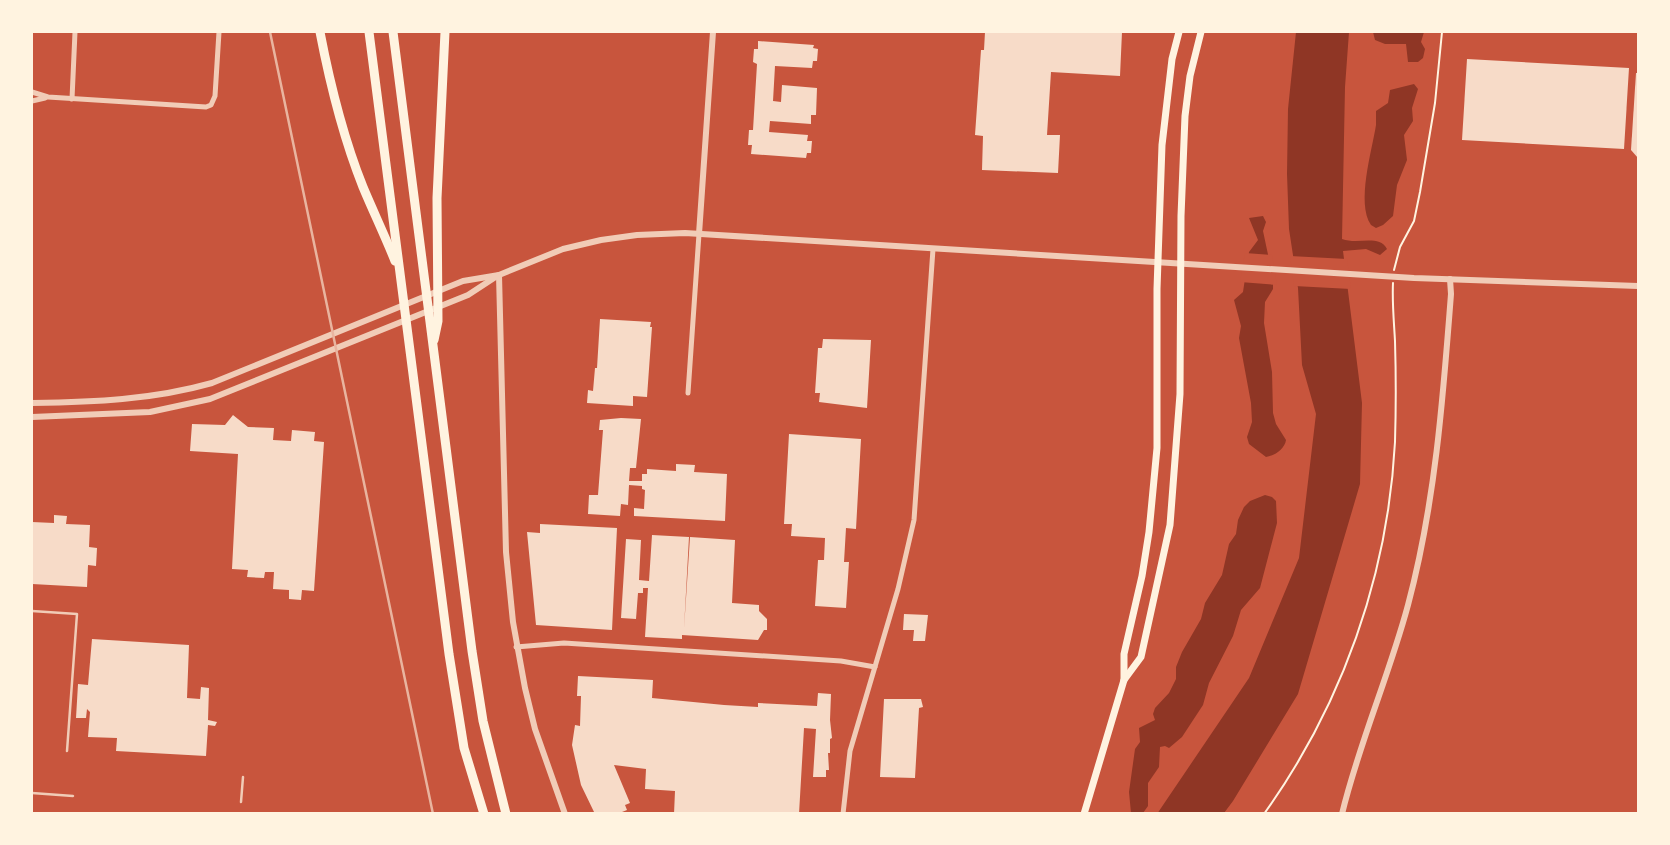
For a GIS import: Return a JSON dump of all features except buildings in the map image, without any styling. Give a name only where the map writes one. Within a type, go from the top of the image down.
[{"type":"highway","points":[[320,32],[329,81],[349,148],[400,272]]},
{"type":"highway","points":[[369,32],[460,726],[484,814]]},
{"type":"highway","points":[[393,32],[483,721],[506,814]]},
{"type":"highway","points":[[433,345],[439,321],[437,198],[445,32]]},
{"type":"main road","points":[[1084,814],[1124,680],[1124,654],[1142,576],[1154,489],[1161,145],[1170,73],[1179,32]]},
{"type":"main road","points":[[1124,680],[1141,657],[1170,525],[1180,394],[1180,242],[1185,116],[1190,76],[1201,32]]},
{"type":"street","points":[[72,99],[75,32]]},
{"type":"street","points":[[32,92],[48,97],[72,99],[200,107],[212,105],[215,96],[219,32]]},
{"type":"street","points":[[688,393],[713,32]]},
{"type":"street","points":[[32,101],[48,97]]},
{"type":"street","points":[[32,417],[150,412],[210,399],[468,295],[499,275],[563,249],[601,240],[672,233],[1414,278],[1639,286]]},
{"type":"street","points":[[843,814],[850,751],[898,589],[914,520],[933,249]]},
{"type":"street","points":[[32,403],[132,399],[180,392],[212,383],[463,281],[499,275]]},
{"type":"street","points":[[499,275],[506,552],[516,647],[535,729],[565,814]]},
{"type":"street","points":[[1342,814],[1349,783],[1392,658],[1420,556],[1440,434],[1450,279]]},
{"type":"street","points":[[516,647],[564,643],[821,659],[875,667]]},
{"type":"lane","points":[[32,611],[77,614],[67,751]]},
{"type":"lane","points":[[241,802],[243,777]]},
{"type":"lane","points":[[32,793],[73,796]]},
{"type":"path","points":[[1264,814],[1300,760],[1346,666],[1356,641],[1388,517],[1395,443],[1393,273],[1400,247],[1414,220],[1420,191],[1442,32]]},
{"type":"shaded area","points":[[1296,32],[1349,32],[1345,87],[1342,239],[1379,242],[1387,249],[1380,255],[1366,249],[1343,251],[1362,403],[1360,484],[1298,694],[1233,801],[1224,813],[1157,814],[1249,678],[1299,558],[1316,414],[1302,365],[1298,288],[1289,229],[1288,109]]},
{"type":"shaded area","points":[[1373,32],[1424,32],[1421,42],[1425,49],[1423,58],[1418,62],[1408,62],[1406,44],[1385,44],[1375,40]]},
{"type":"shaded area","points":[[1414,84],[1418,89],[1412,108],[1413,121],[1404,135],[1407,160],[1397,185],[1393,216],[1376,228],[1371,225],[1367,215],[1365,191],[1376,111],[1388,103],[1390,90]]},
{"type":"shaded area","points":[[1263,216],[1266,222],[1263,231],[1273,278],[1273,289],[1265,302],[1264,323],[1272,372],[1273,413],[1286,440],[1279,452],[1266,457],[1249,444],[1247,437],[1252,422],[1251,403],[1239,338],[1241,326],[1234,300],[1243,292],[1249,252],[1258,240],[1249,218]]},
{"type":"shaded area","points":[[1265,495],[1276,501],[1277,523],[1260,588],[1241,610],[1233,636],[1209,683],[1203,705],[1182,737],[1169,748],[1160,747],[1159,767],[1148,783],[1148,806],[1143,813],[1131,813],[1129,792],[1135,749],[1140,742],[1139,728],[1155,720],[1155,708],[1169,693],[1176,679],[1176,667],[1182,652],[1201,619],[1205,603],[1222,575],[1229,544],[1236,534],[1244,507],[1250,501]]},
{"type":"pier","points":[[1245,253],[1272,255],[1277,285],[1240,282]]},
{"type":"pier","points":[[1290,256],[1347,259],[1351,289],[1294,286]]},
{"type":"railway","points":[[270,32],[433,814]]}]
